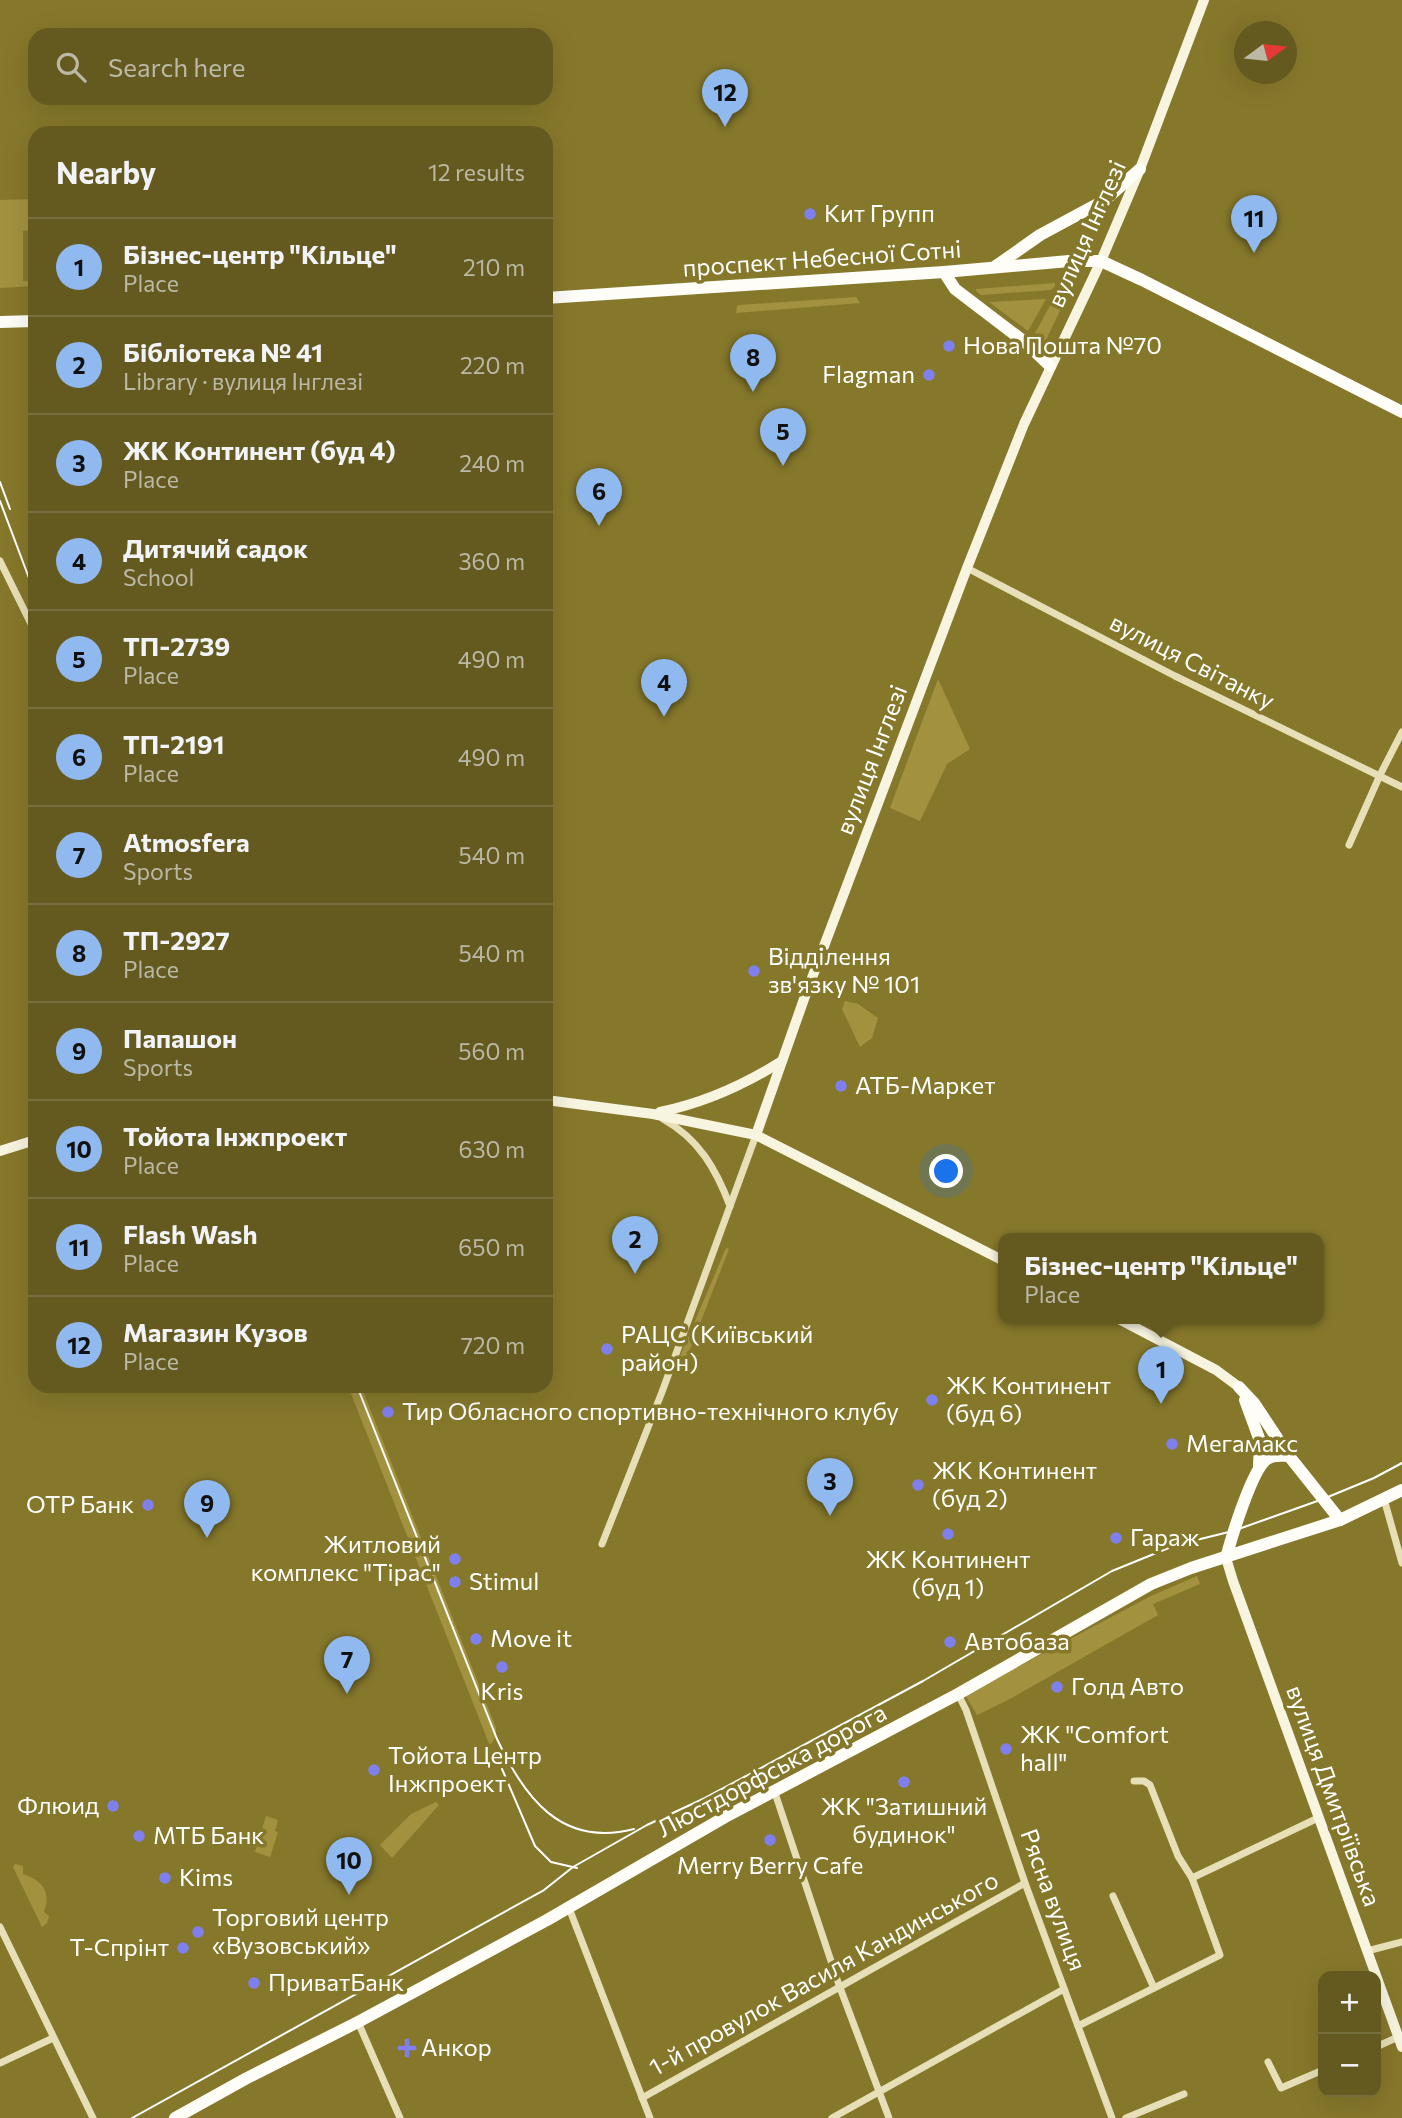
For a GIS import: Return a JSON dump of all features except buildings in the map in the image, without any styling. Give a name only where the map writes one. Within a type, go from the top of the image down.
[{"type":"main road","name":"вулиця Інглезі","points":[[756,1135],[967,568],[1024,424],[1101,261],[1140,169],[1204,0]]},
{"type":"main road","points":[[995,267],[1040,235],[1105,200],[1140,169]]},
{"type":"main road","name":"проспект Небесної Сотні","points":[[553,298],[944,272],[1061,261],[1101,261]]},
{"type":"main road","points":[[1101,261],[1402,412]]},
{"type":"main road","points":[[944,272],[955,289],[1026,343],[1050,366]]},
{"type":"main road","points":[[0,322],[28,320]]},
{"type":"main road","points":[[653,1114],[726,1093],[782,1061]]},
{"type":"main road","points":[[553,1101],[653,1114],[756,1135],[998,1258]]},
{"type":"main road","points":[[0,1151],[28,1142]]},
{"type":"main road","points":[[1128,1324],[1216,1370],[1239,1387],[1254,1403],[1289,1456],[1340,1520]]},
{"type":"main road","points":[[1239,1387],[1260,1441],[1259,1469]]},
{"type":"main road","points":[[1226,1558],[1233,1531],[1259,1469],[1265,1460],[1275,1455],[1289,1456]]},
{"type":"main road","name":"Люстдорфська дорога","points":[[175,2118],[569,1908],[774,1790],[958,1694],[1151,1584],[1191,1568],[1340,1520],[1402,1490]]},
{"type":"main road","name":"вулиця Дмитріївська","points":[[1226,1558],[1400,2042]]},
{"type":"street","points":[[0,561],[28,618]]},
{"type":"street","name":"вулиця Світанку","points":[[967,568],[1175,676],[1402,787]]},
{"type":"street","points":[[1349,845],[1402,732]]},
{"type":"street","points":[[653,1114],[692,1139],[708,1158],[720,1178],[730,1206]]},
{"type":"street","name":"вулиця Інглезі","points":[[603,1544],[756,1135]]},
{"type":"street","points":[[1384,1499],[1402,1563]]},
{"type":"street","name":"Рясна вулиця","points":[[958,1694],[1111,2118]]},
{"type":"street","points":[[1078,2026],[1220,1955],[1192,1878],[1178,1856],[1150,1785],[1144,1781],[1134,1781]]},
{"type":"street","points":[[774,1790],[839,1985],[889,2118]]},
{"type":"street","points":[[1192,1878],[1318,1818]]},
{"type":"street","name":"1-й провулок Василя Кандинського","points":[[642,2098],[839,1985],[1025,1883]]},
{"type":"street","points":[[1114,1896],[1154,1988]]},
{"type":"street","points":[[569,1908],[650,2118]]},
{"type":"street","points":[[0,1927],[3,1942],[93,2118]]},
{"type":"street","points":[[1367,1951],[1402,1942]]},
{"type":"street","points":[[832,2118],[1064,1989]]},
{"type":"street","points":[[358,2022],[400,2118]]},
{"type":"street","points":[[0,2063],[53,2038]]},
{"type":"street","points":[[1381,2046],[1400,2042]]},
{"type":"street","points":[[1268,2062],[1281,2088],[1318,2072]]},
{"type":"street","points":[[1126,2118],[1184,2094]]},
{"type":"shaded area","points":[[28,199],[28,231],[23,231],[23,281],[28,281],[28,286],[0,288],[0,200]]},
{"type":"shaded area","points":[[1055,283],[1051,290],[981,295],[976,291],[976,289]]},
{"type":"shaded area","points":[[1067,296],[1046,340],[1040,342],[1033,337],[1054,298]]},
{"type":"shaded area","points":[[856,297],[860,303],[736,313],[737,306],[740,305]]},
{"type":"shaded area","points":[[1046,299],[1028,331],[989,302]]},
{"type":"shaded area","points":[[938,679],[970,749],[947,764],[920,821],[890,808]]},
{"type":"shaded area","points":[[845,1001],[858,1004],[878,1018],[872,1038],[860,1047],[842,1009]]},
{"type":"shaded area","points":[[726,1248],[729,1249],[682,1370],[675,1368]]},
{"type":"shaded area","points":[[351,1393],[364,1393],[496,1728],[496,1736],[490,1746]]},
{"type":"shaded area","points":[[1197,1576],[1200,1584],[1153,1604],[1158,1615],[1008,1700],[977,1715],[965,1695],[1151,1596]]},
{"type":"shaded area","points":[[436,1802],[439,1805],[392,1858],[380,1845],[411,1814]]},
{"type":"shaded area","points":[[266,1816],[278,1820],[275,1831],[278,1832],[270,1857],[255,1852]]},
{"type":"shaded area","points":[[15,1864],[23,1866],[23,1874],[44,1888],[47,1898],[44,1912],[49,1916],[42,1927],[13,1867]]},
{"type":"tram line","points":[[0,482],[10,509]]},
{"type":"tram line","points":[[0,501],[28,575]]},
{"type":"tram line","points":[[360,1393],[497,1739],[520,1780],[548,1813],[566,1824],[586,1831],[608,1833],[634,1829]]},
{"type":"tram line","points":[[132,2118],[544,1890],[573,1867],[647,1825],[705,1798],[923,1681],[1112,1571],[1176,1545],[1233,1531],[1323,1499],[1402,1463]]},
{"type":"tram line","points":[[502,1769],[535,1846],[551,1862],[577,1868]]},
{"type":"place","name":"Магазин Кузов","points":[[725,127]]},
{"type":"place","name":"Кит Групп","points":[[810,214]]},
{"type":"place","name":"Flash Wash","points":[[1254,253]]},
{"type":"place","name":"Нова Пошта №70","points":[[949,346]]},
{"type":"place","name":"Flagman","points":[[929,375]]},
{"type":"place","name":"ТП-2927","points":[[753,392]]},
{"type":"place","name":"ТП-2739","points":[[783,466]]},
{"type":"place","name":"ТП-2191","points":[[599,526]]},
{"type":"place","name":"Дитячий садок","points":[[664,717]]},
{"type":"place","name":"Відділення зв'язку № 101","points":[[754,971]]},
{"type":"place","name":"АТБ-Маркет","points":[[841,1086]]},
{"type":"place","name":"Бібліотека № 41","points":[[635,1274]]},
{"type":"place","name":"РАЦС (Київський район)","points":[[607,1349]]},
{"type":"place","name":"ЖК Континент (буд 6)","points":[[932,1400]]},
{"type":"place","name":"Бізнес-центр \"Кільце\"","points":[[1161,1404]]},
{"type":"place","name":"Тир Обласного спортивно-технічного клубу","points":[[388,1412]]},
{"type":"place","name":"Мегамакс","points":[[1172,1444]]},
{"type":"place","name":"ЖК Континент (буд 2)","points":[[918,1485]]},
{"type":"place","name":"OTP Банк","points":[[148,1505]]},
{"type":"place","name":"ЖК Континент (буд 4)","points":[[830,1516]]},
{"type":"place","name":"ЖК Континент (буд 1)","points":[[948,1534]]},
{"type":"place","name":"Папашон","points":[[207,1538]]},
{"type":"place","name":"Гараж","points":[[1116,1538]]},
{"type":"place","name":"Житловий комплекс \"Тірас\"","points":[[455,1559]]},
{"type":"place","name":"Stimul","points":[[455,1582]]},
{"type":"place","name":"Move it","points":[[476,1639]]},
{"type":"place","name":"Автобаза","points":[[950,1642]]},
{"type":"place","name":"Kris","points":[[502,1667]]},
{"type":"place","name":"Голд Авто","points":[[1057,1687]]},
{"type":"place","name":"Atmosfera","points":[[347,1694]]},
{"type":"place","name":"ЖК \"Comfort hall\"","points":[[1006,1749]]},
{"type":"place","name":"Тойота Центр Інжпроект","points":[[374,1770]]},
{"type":"place","name":"ЖК \"Затишний будинок\"","points":[[904,1782]]},
{"type":"place","name":"Флюид","points":[[113,1806]]},
{"type":"place","name":"МТБ Банк","points":[[139,1836]]},
{"type":"place","name":"Merry Berry Cafe","points":[[770,1840]]},
{"type":"place","name":"Kims","points":[[165,1878]]},
{"type":"place","name":"Тойота Інжпроект","points":[[349,1895]]},
{"type":"place","name":"Торговий центр «Вузовський»","points":[[198,1932]]},
{"type":"place","name":"Т-Спрінт","points":[[183,1948]]},
{"type":"place","name":"ПриватБанк","points":[[254,1983]]},
{"type":"place","name":"Анкор","points":[[407,2048]]}]
